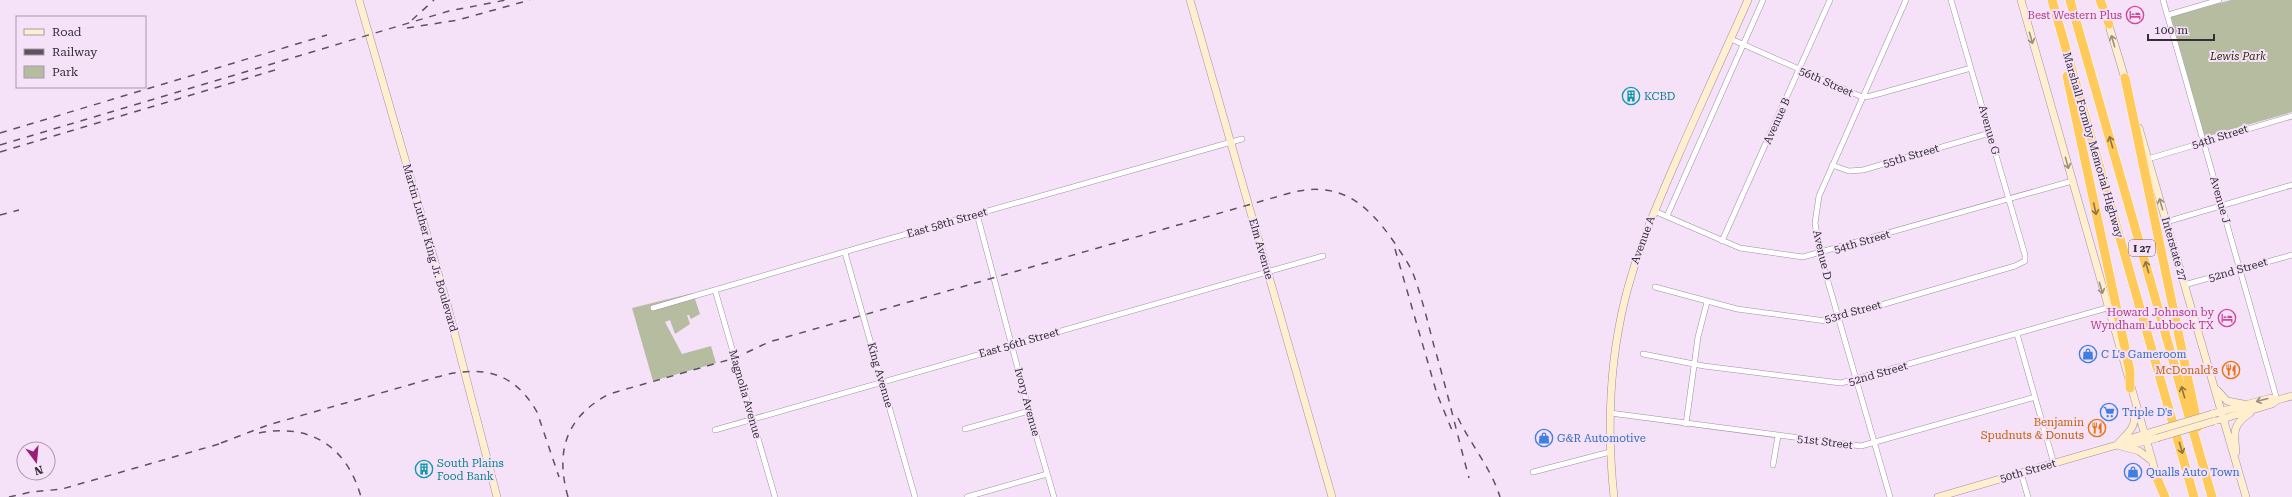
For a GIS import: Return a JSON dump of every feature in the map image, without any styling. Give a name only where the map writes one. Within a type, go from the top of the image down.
[{"type":"highway","name":"Marshall Formby Memorial Highway","points":[[2070,0],[2212,497]]},
{"type":"highway","points":[[2101,0],[2109,24]]},
{"type":"highway","name":"Marshall Formby Memorial Highway","points":[[2053,3],[2194,497]]},
{"type":"highway","points":[[2053,3],[2060,44],[2130,371],[2131,391]]},
{"type":"highway","points":[[2125,78],[2212,497]]},
{"type":"highway","points":[[2156,476],[2163,497]]},
{"type":"main road","name":"Martin Luther King Jr. Boulevard","points":[[359,0],[446,304],[497,497]]},
{"type":"main road","name":"Elm Avenue","points":[[1190,0],[1332,497]]},
{"type":"main road","name":"Avenue A","points":[[1614,497],[1610,452],[1610,414],[1614,356],[1622,310],[1635,264],[1654,210],[1748,0]]},
{"type":"main road","points":[[2021,0],[2107,308],[2156,476]]},
{"type":"main road","name":"Interstate 27","points":[[2109,24],[2246,497]]},
{"type":"main road","points":[[2212,382],[2219,394],[2227,401],[2247,404]]},
{"type":"main road","points":[[2131,391],[2134,422],[2132,429],[2120,445],[2142,452],[2152,462]]},
{"type":"main road","name":"50th Street","points":[[1938,497],[2213,418],[2223,419],[2272,404],[2277,400],[2292,396]]},
{"type":"main road","name":"50th Street","points":[[2213,418],[2221,411],[2271,398],[2277,400]]},
{"type":"main road","points":[[2239,472],[2234,432],[2244,417],[2260,408]]},
{"type":"street","name":"Avenue A","points":[[1666,216],[1763,0]]},
{"type":"street","name":"Avenue B","points":[[1722,241],[1800,70],[1830,0]]},
{"type":"street","name":"Avenue D","points":[[1890,497],[1820,254],[1815,230],[1815,214],[1819,196],[1832,165],[1906,0]]},
{"type":"street","name":"Avenue G","points":[[1951,0],[2025,255],[2024,261]]},
{"type":"street","name":"Avenue J","points":[[2163,0],[2277,400]]},
{"type":"street","points":[[2168,15],[2220,0]]},
{"type":"street","name":"56th Street","points":[[1731,39],[1862,97],[1971,68]]},
{"type":"street","name":"54th Street","points":[[2148,159],[2292,116]]},
{"type":"street","name":"55th Street","points":[[1832,165],[1849,171],[1863,170],[1990,133]]},
{"type":"street","name":"East 58th Street","points":[[653,308],[1242,139]]},
{"type":"street","name":"54th Street","points":[[1654,210],[1722,241],[1751,251],[1795,257],[1820,254],[2072,181]]},
{"type":"street","points":[[2166,222],[2292,185]]},
{"type":"street","name":"Ivory Avenue","points":[[977,214],[1029,411],[1054,497]]},
{"type":"street","name":"King Avenue","points":[[845,253],[915,497]]},
{"type":"street","name":"52nd Street","points":[[2184,285],[2292,255]]},
{"type":"street","name":"East 56th Street","points":[[715,430],[1323,256]]},
{"type":"street","name":"53rd Street","points":[[1655,287],[1707,302],[1746,311],[1826,321],[2015,266],[2024,261]]},
{"type":"street","name":"Magnolia Avenue","points":[[715,290],[775,497]]},
{"type":"street","points":[[1686,424],[1698,333],[1707,302]]},
{"type":"street","name":"52nd Street","points":[[1643,354],[1694,364],[1841,384],[2107,308]]},
{"type":"street","points":[[2017,334],[2054,464]]},
{"type":"street","name":"51st Street","points":[[1610,414],[1861,446],[2035,397]]},
{"type":"street","points":[[965,430],[1029,411]]},
{"type":"street","points":[[1773,465],[1778,436]]},
{"type":"street","points":[[1533,472],[1600,453],[1610,452]]},
{"type":"street","points":[[2021,473],[2028,497]]},
{"type":"street","points":[[967,497],[1048,474]]},
{"type":"green space","name":"Lewis Park","points":[[2231,0],[2292,0],[2292,112],[2205,137],[2171,17]]},
{"type":"green space","points":[[693,293],[700,314],[691,319],[689,315],[687,315],[690,324],[675,334],[670,320],[665,322],[682,354],[711,346],[716,363],[653,381],[632,308]]},
{"type":"railway","points":[[412,20],[434,0]]},
{"type":"railway","points":[[0,145],[449,11],[506,0]]},
{"type":"railway","points":[[407,28],[458,20],[530,0]]},
{"type":"railway","points":[[0,133],[327,35]]},
{"type":"railway","points":[[0,152],[275,70]]},
{"type":"railway","points":[[568,497],[564,480],[563,465],[564,450],[568,437],[574,425],[583,413],[594,403],[609,394],[735,358],[769,342],[1290,193],[1307,190],[1323,190],[1337,193],[1350,198],[1362,206],[1384,228],[1405,258],[1414,276],[1422,302],[1469,478]]},
{"type":"railway","points":[[0,215],[19,210]]},
{"type":"railway","points":[[1395,249],[1437,394],[1454,435]]},
{"type":"railway","points":[[221,443],[268,425],[437,377],[453,373],[481,372],[494,374],[506,379],[528,398],[537,412],[559,477]]},
{"type":"railway","points":[[1458,418],[1486,466],[1500,497]]},
{"type":"railway","points":[[259,433],[278,431],[295,432],[324,442],[336,452],[346,464],[355,479],[361,497]]},
{"type":"railway","points":[[9,497],[31,492],[62,489],[226,442]]},
{"type":"place","name":"Best Western Plus","points":[[2135,15]]},
{"type":"place","name":"KCBD","points":[[1631,96]]},
{"type":"place","name":"Howard Johnson by Wyndham Lubbock TX","points":[[2227,318]]},
{"type":"place","name":"C L's Gameroom","points":[[2088,354]]},
{"type":"place","name":"McDonald's","points":[[2231,370]]},
{"type":"place","name":"Triple D's","points":[[2109,412]]},
{"type":"place","name":"Benjamin Spudnuts & Donuts","points":[[2097,428]]},
{"type":"place","name":"G&R Automotive","points":[[1544,438]]},
{"type":"place","name":"South Plains Food Bank","points":[[424,469]]},
{"type":"place","name":"Qualls Auto Town","points":[[2133,472]]}]
